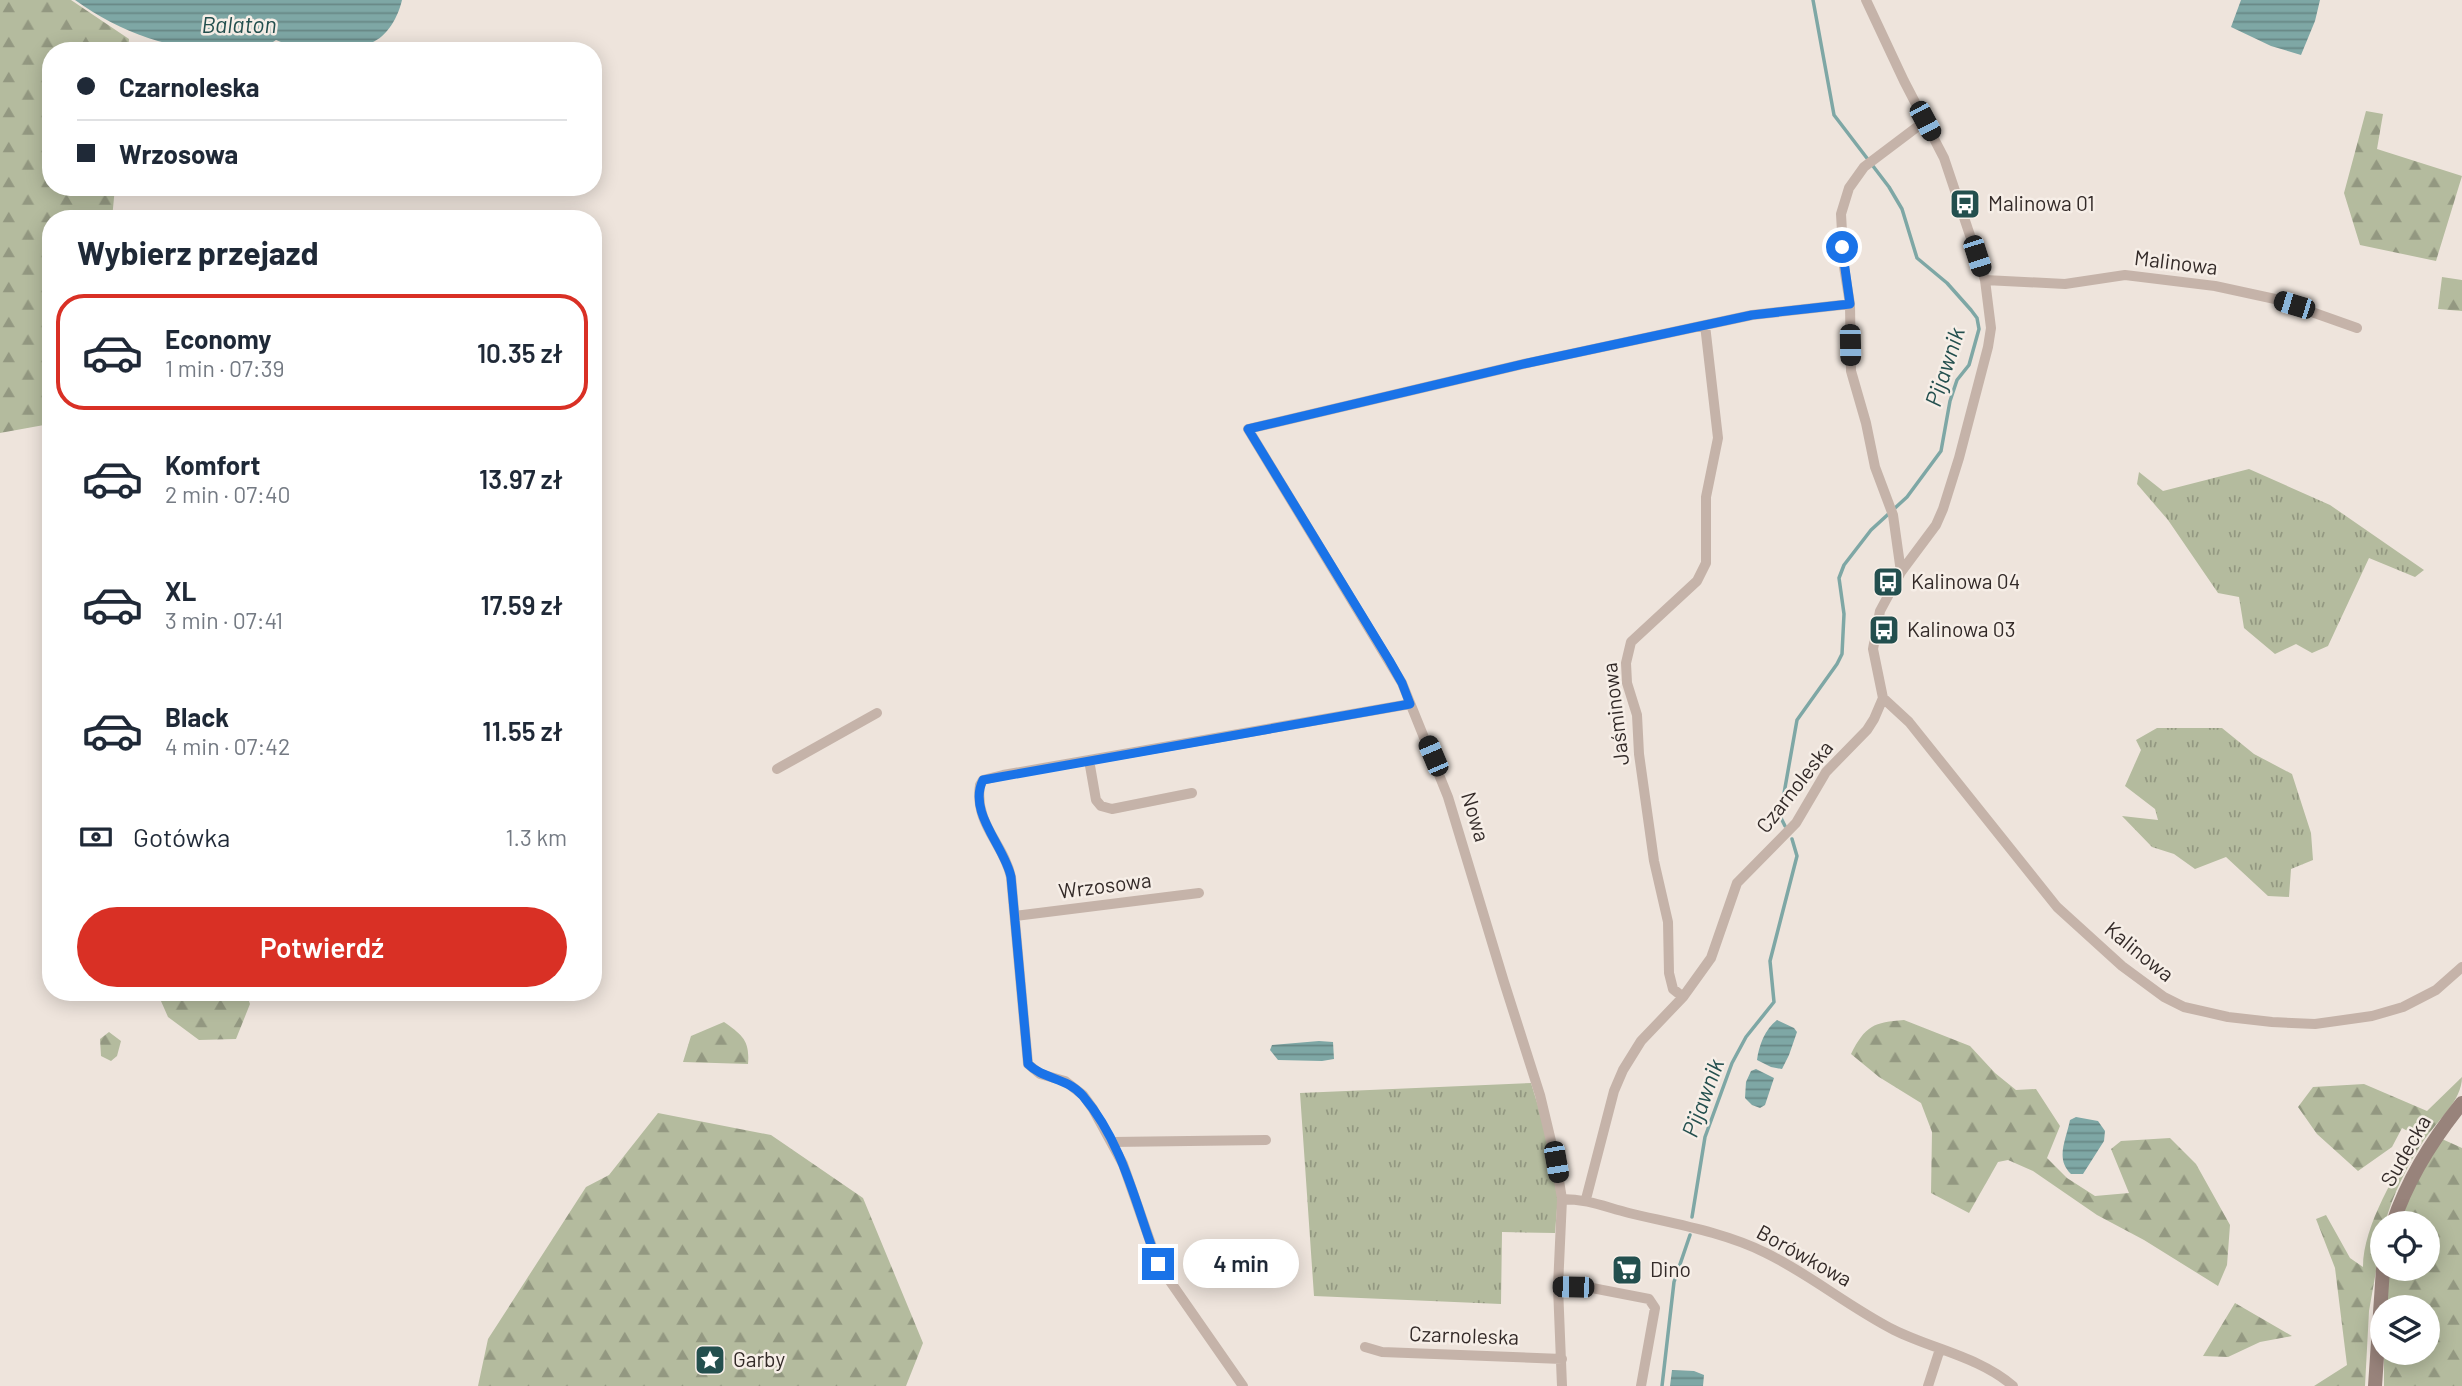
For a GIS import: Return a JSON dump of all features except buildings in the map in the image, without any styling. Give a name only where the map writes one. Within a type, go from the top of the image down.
[{"type":"main road","name":"Sudecka","points":[[2397,1211],[2418,1165],[2462,1103]]},
{"type":"main road","points":[[2375,1386],[2382,1281]]},
{"type":"street","points":[[1866,0],[1944,158],[1985,280],[1991,328],[1959,458],[1936,525],[1901,572],[1880,611],[1872,649],[1883,698]]},
{"type":"street","points":[[1901,572],[1893,515],[1875,467],[1851,370],[1850,304],[1844,267],[1841,214],[1849,188],[1864,167],[1925,121]]},
{"type":"street","name":"Malinowa","points":[[1985,280],[2065,284],[2125,275],[2215,286],[2275,299],[2357,328]]},
{"type":"street","name":"Nowa","points":[[1562,1199],[1549,1126],[1448,797],[1402,683],[1248,429],[1528,363],[1752,315],[1850,304]]},
{"type":"street","name":"Jaśminowa","points":[[1683,998],[1673,989],[1669,973],[1668,922],[1654,861],[1639,754],[1637,715],[1628,683],[1626,663],[1631,642],[1697,580],[1706,563],[1706,497],[1718,438],[1705,325]]},
{"type":"street","name":"Czarnoleska","points":[[1586,1199],[1614,1091],[1623,1070],[1641,1041],[1683,998],[1712,958],[1737,883],[1796,823],[1826,772],[1867,730],[1883,698]]},
{"type":"street","name":"Kalinowa","points":[[1883,698],[1909,722],[2057,907],[2142,982],[2184,1007],[2228,1017],[2272,1022],[2315,1024],[2372,1016],[2403,1007],[2436,990],[2462,967]]},
{"type":"street","points":[[1244,1386],[1158,1264],[1133,1189],[1112,1142],[1083,1095],[1065,1081],[1040,1074],[1028,1064],[1009,865],[990,836],[984,820],[980,785],[983,780],[1089,760],[1410,704]]},
{"type":"street","points":[[777,769],[877,713]]},
{"type":"street","points":[[1089,760],[1096,800],[1101,806],[1112,808],[1192,793]]},
{"type":"street","name":"Wrzosowa","points":[[1015,916],[1199,893]]},
{"type":"street","points":[[1112,1142],[1266,1140]]},
{"type":"street","points":[[1562,1199],[1558,1287],[1562,1386]]},
{"type":"street","name":"Borówkowa","points":[[1562,1199],[1586,1199],[1605,1207],[1702,1230],[1764,1252],[1890,1328],[1987,1369],[2013,1386]]},
{"type":"street","points":[[1558,1287],[1587,1287],[1649,1299],[1655,1308],[1641,1386]]},
{"type":"street","name":"Czarnoleska","points":[[1365,1347],[1382,1352],[1562,1359]]},
{"type":"street","points":[[1927,1386],[1940,1349]]},
{"type":"green space","points":[[0,0],[71,0],[129,39],[129,42],[42,42],[42,196],[114,196],[113,210],[42,210],[42,425],[0,433]]},
{"type":"green space","points":[[2366,111],[2383,114],[2377,149],[2462,176],[2436,261],[2360,245],[2344,193]]},
{"type":"green space","points":[[2442,277],[2462,280],[2462,311],[2438,309]]},
{"type":"green space","points":[[2249,469],[2330,505],[2424,570],[2415,577],[2369,558],[2328,646],[2312,653],[2296,644],[2275,654],[2244,628],[2239,597],[2218,593],[2168,520],[2137,484],[2139,472],[2163,491]]},
{"type":"green space","points":[[2157,728],[2222,728],[2254,754],[2292,774],[2311,833],[2313,860],[2291,869],[2289,897],[2268,896],[2226,857],[2195,869],[2174,854],[2152,847],[2122,816],[2158,820],[2155,809],[2125,786],[2141,750],[2136,740]]},
{"type":"green space","points":[[161,1001],[249,1001],[250,1004],[236,1039],[199,1040],[168,1017]]},
{"type":"green space","points":[[1904,1020],[1970,1046],[1995,1073],[2016,1090],[2036,1089],[2060,1126],[2047,1158],[2067,1178],[2095,1196],[2129,1193],[2111,1149],[2121,1141],[2170,1138],[2196,1164],[2230,1225],[2227,1265],[2218,1286],[2144,1240],[2097,1215],[2033,1171],[2008,1160],[1998,1162],[1969,1213],[1931,1193],[1932,1132],[1921,1103],[1879,1077],[1851,1054],[1861,1037],[1872,1027],[1885,1022]]},
{"type":"green space","points":[[724,1022],[744,1039],[748,1049],[748,1064],[683,1062],[691,1036]]},
{"type":"green space","points":[[109,1032],[121,1041],[117,1056],[111,1061],[101,1056],[100,1039]]},
{"type":"green space","points":[[2462,1077],[2458,1094],[2412,1160],[2389,1211],[2378,1211],[2417,1136],[2402,1128],[2392,1147],[2358,1171],[2317,1134],[2298,1107],[2313,1087],[2364,1084],[2427,1111]]},
{"type":"green space","points":[[1531,1083],[1543,1122],[1558,1196],[1555,1233],[1502,1232],[1501,1304],[1314,1296],[1300,1093]]},
{"type":"green space","points":[[658,1113],[771,1135],[863,1198],[923,1343],[906,1386],[478,1386],[488,1339],[586,1187],[609,1175]]},
{"type":"green space","points":[[2442,1139],[2462,1148],[2462,1386],[2384,1386],[2384,1365],[2440,1365],[2440,1295],[2386,1295],[2386,1281],[2440,1281],[2440,1211],[2400,1211],[2417,1166]]},
{"type":"green space","points":[[2326,1215],[2350,1258],[2363,1267],[2370,1231],[2370,1281],[2374,1281],[2370,1295],[2365,1386],[2314,1386],[2347,1365],[2335,1268],[2316,1219]]},
{"type":"green space","points":[[2235,1303],[2292,1336],[2260,1342],[2228,1357],[2203,1356]]},
{"type":"water","name":"Balaton","points":[[75,0],[402,0],[387,31],[373,42],[161,42],[129,31]]},
{"type":"water","points":[[2241,0],[2320,0],[2315,21],[2301,55],[2271,46],[2231,27]]},
{"type":"water","points":[[1777,1020],[1797,1032],[1782,1069],[1757,1060],[1763,1038]]},
{"type":"water","points":[[1333,1042],[1334,1059],[1278,1060],[1270,1050],[1272,1045]]},
{"type":"water","points":[[1756,1069],[1774,1078],[1765,1105],[1760,1108],[1745,1098],[1746,1082],[1751,1071]]},
{"type":"water","points":[[2076,1117],[2098,1121],[2105,1131],[2104,1141],[2083,1174],[2071,1174],[2066,1168],[2063,1156],[2070,1120]]},
{"type":"water","points":[[1672,1370],[1694,1371],[1704,1375],[1703,1386],[1670,1386]]},
{"type":"waterway","name":"Pijawnik","points":[[1785,826],[1780,816],[1797,720],[1842,654],[1844,614],[1839,578],[1844,565],[1871,530],[1907,497],[1941,451],[1950,401],[1957,380],[1969,365],[1979,329],[1977,318],[1971,310],[1947,283],[1917,258],[1902,209],[1889,187],[1834,115],[1813,0]]},
{"type":"waterway","name":"Pijawnik","points":[[1692,1217],[1705,1137],[1732,1063],[1746,1037],[1774,1002],[1770,961],[1797,856],[1792,839]]},
{"type":"waterway","name":"Pijawnik","points":[[1662,1386],[1674,1282],[1690,1235]]},
{"type":"place","name":"Malinowa 01","points":[[1965,204]]},
{"type":"place","name":"Kalinowa 04","points":[[1888,582]]},
{"type":"place","name":"Kalinowa 03","points":[[1884,630]]},
{"type":"place","name":"Dino","points":[[1627,1270]]},
{"type":"place","name":"Garby","points":[[710,1360]]},
{"type":"route","points":[[1158,1264],[1123,1164],[1093,1109],[1083,1095],[1065,1081],[1040,1074],[1028,1064],[1011,877],[1009,865],[990,836],[984,820],[979,790],[983,780],[1410,704],[1389,660],[1248,429],[1528,363],[1752,315],[1850,304],[1842,247]]}]
